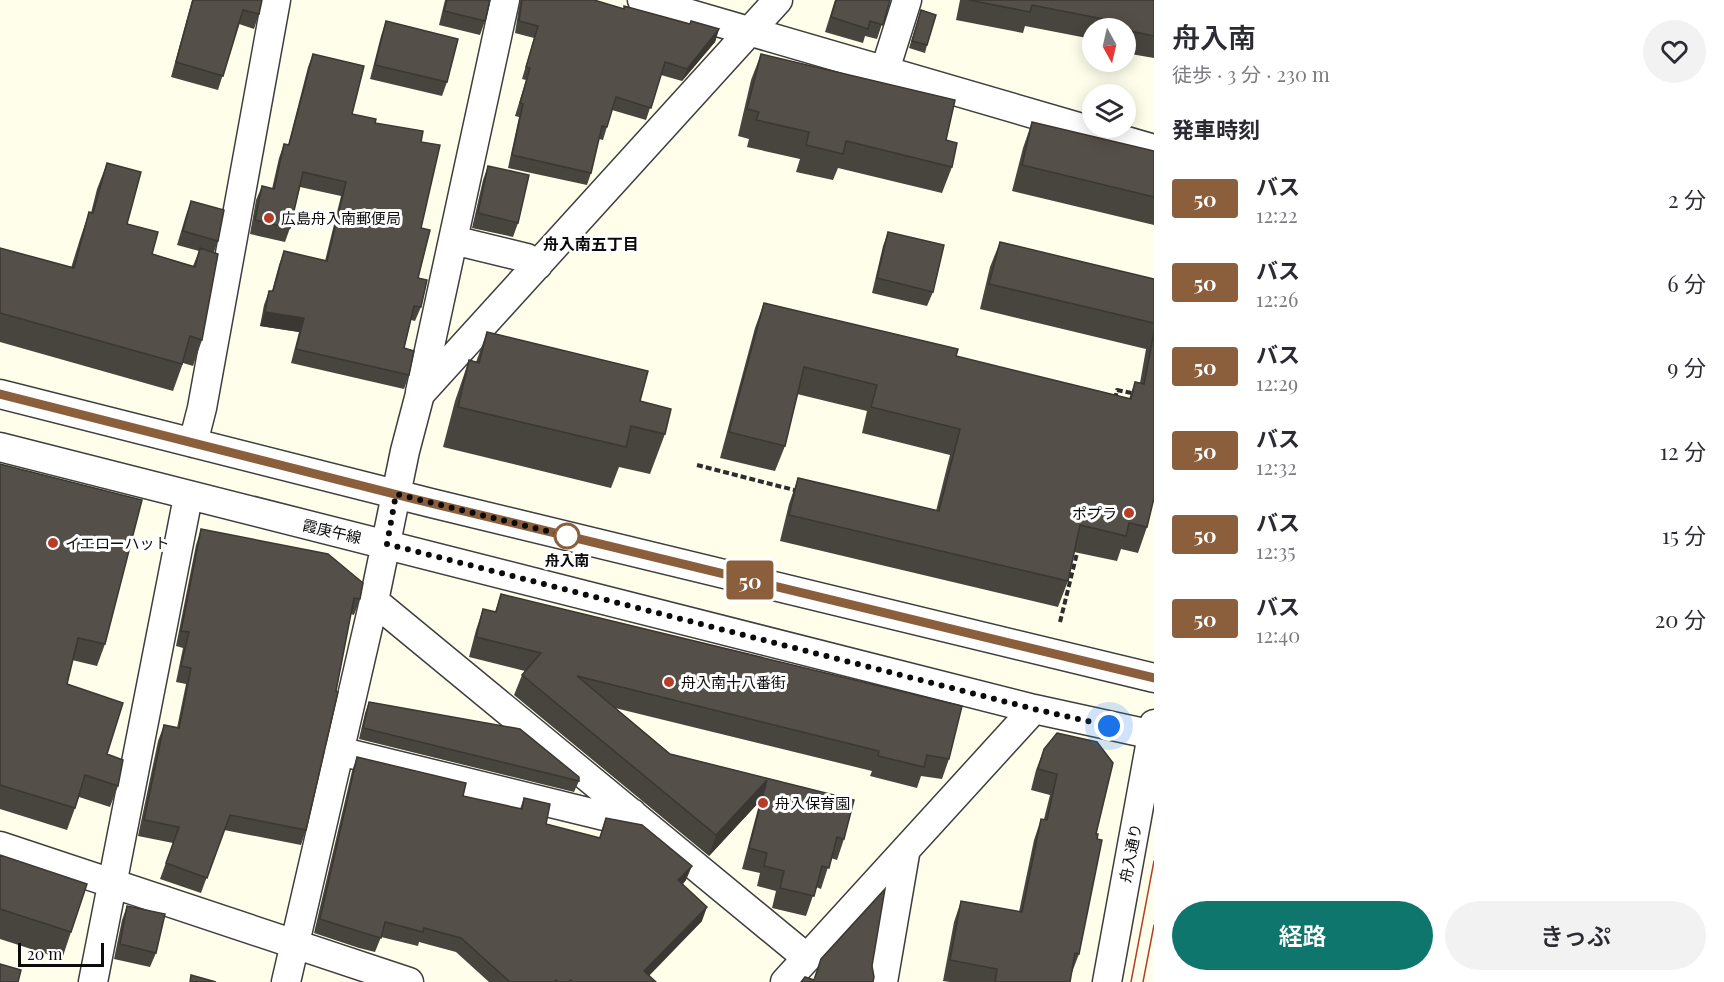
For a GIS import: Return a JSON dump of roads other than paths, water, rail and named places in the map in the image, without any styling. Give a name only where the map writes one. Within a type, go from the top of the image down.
[{"type":"street","points":[[193,442],[202,408],[276,0]]},
{"type":"street","points":[[286,982],[387,544],[396,494],[420,394],[505,0]]},
{"type":"street","points":[[642,0],[1154,149]]},
{"type":"street","points":[[420,394],[777,0]]},
{"type":"street","points":[[885,70],[907,0]]},
{"type":"street","points":[[453,240],[527,258],[538,265]]},
{"type":"street","points":[[0,394],[396,494],[1154,678]]},
{"type":"street","name":"霞庚午線","points":[[0,447],[188,497],[387,544],[1034,709],[1153,731]]},
{"type":"street","points":[[93,982],[188,497]]},
{"type":"street","points":[[374,601],[807,958]]},
{"type":"street","points":[[785,982],[905,854],[1034,709]]},
{"type":"street","name":"舟入通り","points":[[1107,982],[1153,731]]},
{"type":"street","points":[[339,751],[612,818],[632,813]]},
{"type":"street","points":[[0,846],[409,982]]},
{"type":"street","points":[[883,982],[905,854]]},
{"type":"tram line","points":[[1131,982],[1154,861]]},
{"type":"tram line","points":[[1143,982],[1154,925]]},
{"type":"place","name":"広島舟入南郵便局","points":[[269,218]]},
{"type":"place","name":"ポプラ","points":[[1129,513]]},
{"type":"place","name":"舟入南","points":[[567,536]]},
{"type":"place","name":"イエローハット","points":[[53,543]]},
{"type":"place","name":"舟入南十八番街","points":[[669,682]]},
{"type":"place","name":"舟入保育園","points":[[763,803]]},
{"type":"district","name":"舟入南五丁目","points":[[591,243]]}]
